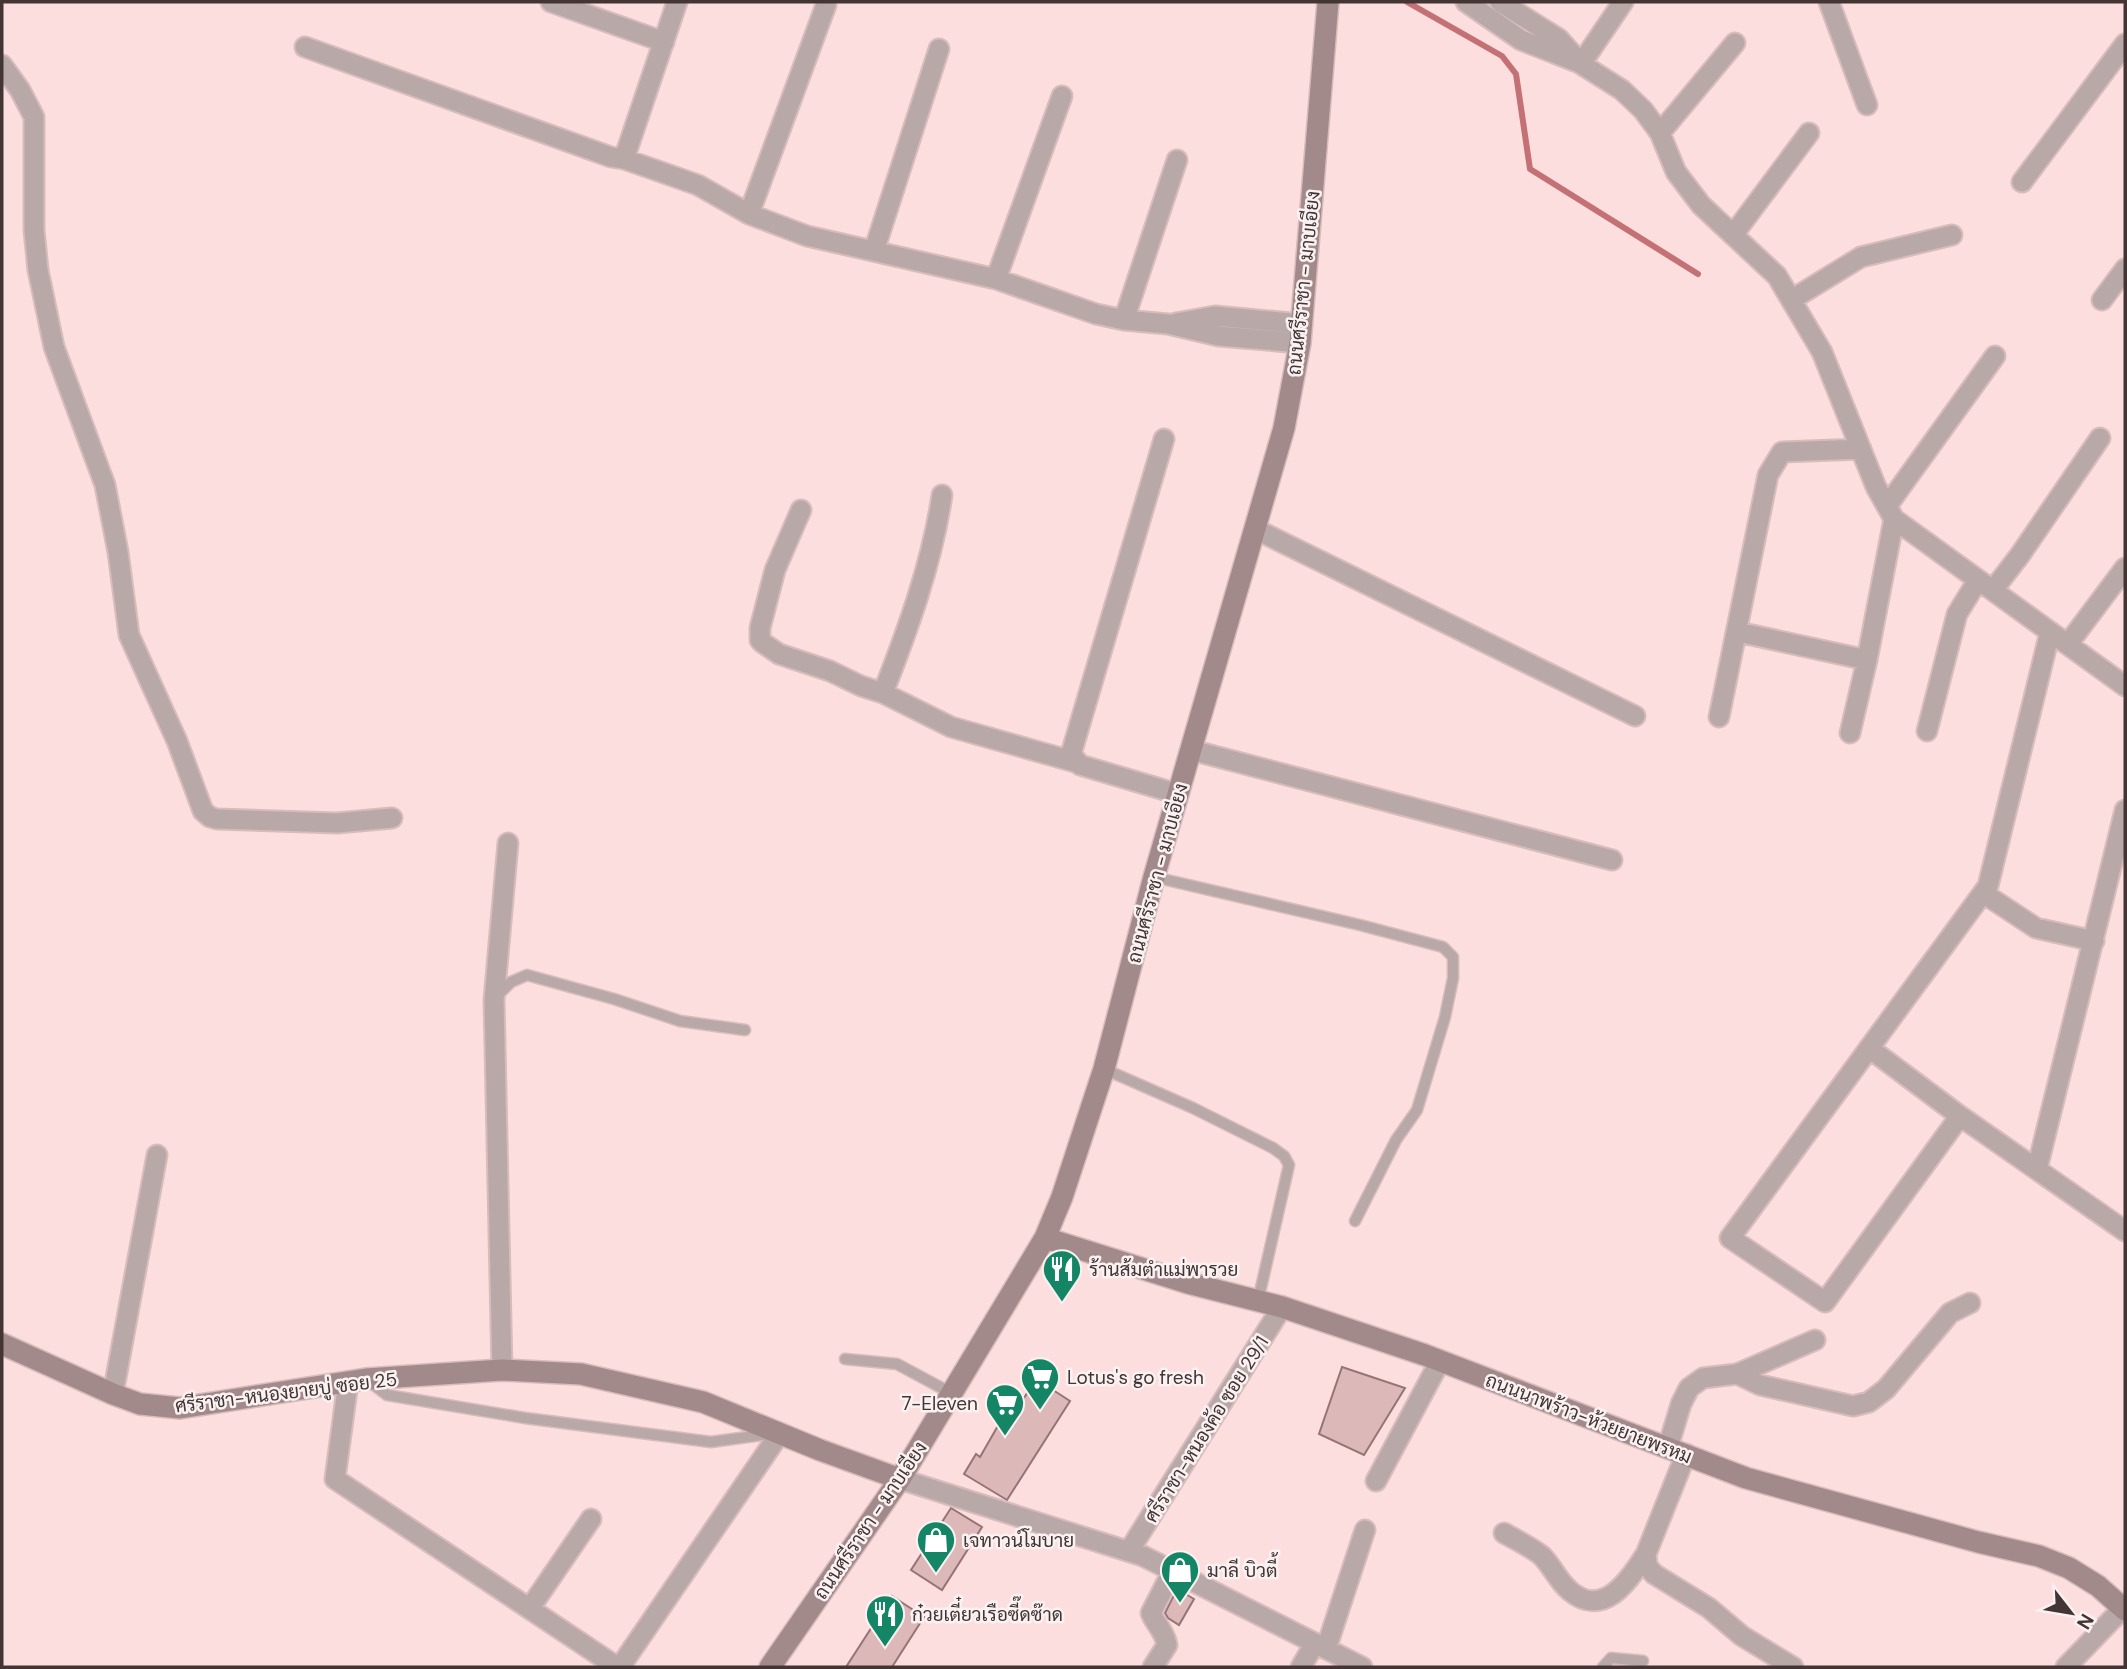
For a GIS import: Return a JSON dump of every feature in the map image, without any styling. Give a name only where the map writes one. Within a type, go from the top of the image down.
[{"type":"street","points":[[551,2],[664,42]]},
{"type":"street","points":[[624,159],[677,2]]},
{"type":"street","name":"ถนนศรีราชา - มาบเอียง","points":[[770,1667],[900,1479],[1045,1238],[1062,1196],[1104,1069],[1154,877],[1284,428],[1301,333],[1328,2]]},
{"type":"street","points":[[1466,2],[1521,40],[1581,64],[1622,90],[1643,110],[1660,132],[1676,172],[1701,205],[1777,276],[1822,352],[1890,512],[2125,686]]},
{"type":"street","points":[[1500,2],[1559,39],[1581,64]]},
{"type":"street","points":[[1581,64],[1623,2]]},
{"type":"street","points":[[1829,2],[1867,105]]},
{"type":"street","points":[[749,215],[826,5]]},
{"type":"street","points":[[1660,132],[1735,43]]},
{"type":"street","points":[[2022,182],[2125,44]]},
{"type":"street","points":[[305,47],[611,157],[698,185],[749,215],[807,236],[996,279],[1096,314],[1124,320],[1168,324],[1215,316],[1301,333]]},
{"type":"street","points":[[874,251],[939,49]]},
{"type":"street","points":[[2,65],[20,90],[34,117],[34,230],[38,270],[54,347],[105,485],[118,552],[129,635],[177,741],[203,811],[217,819],[337,823],[391,818]]},
{"type":"street","points":[[996,279],[1062,96]]},
{"type":"street","points":[[1733,235],[1809,133]]},
{"type":"street","points":[[1124,320],[1177,160]]},
{"type":"street","points":[[1791,300],[1861,257],[1952,235]]},
{"type":"street","points":[[2102,300],[2125,269]]},
{"type":"street","points":[[1850,733],[1867,660],[1890,512],[1995,356]]},
{"type":"street","points":[[1927,731],[1957,614],[2020,555],[2100,438]]},
{"type":"street","points":[[1075,762],[1072,754],[1164,439]]},
{"type":"street","points":[[1720,717],[1768,475],[1782,452],[1861,449]]},
{"type":"street","points":[[883,693],[912,615],[936,532],[942,495]]},
{"type":"street","points":[[801,510],[775,570],[760,628],[760,640],[779,654],[831,671],[861,686],[883,693],[951,727],[1178,794]]},
{"type":"street","points":[[1255,529],[1635,716]]},
{"type":"street","points":[[2068,645],[2125,568]]},
{"type":"street","points":[[1738,632],[1867,660]]},
{"type":"street","points":[[1960,1116],[1825,1302],[1730,1238],[1988,886],[2050,632]]},
{"type":"street","points":[[1191,750],[1612,860]]},
{"type":"street","points":[[2036,1169],[2125,810]]},
{"type":"street","points":[[502,1370],[494,1000],[508,843]]},
{"type":"street","points":[[1983,893],[2036,928],[2094,941]]},
{"type":"street","points":[[1869,1048],[2036,1169],[2125,1240]]},
{"type":"street","points":[[113,1394],[157,1155]]},
{"type":"street","name":"ถนนนาพร้าว-ห้วยยายพรหม","points":[[1045,1238],[1282,1307],[1440,1361],[1746,1478],[1978,1542],[2039,1556],[2069,1568],[2098,1586],[2124,1609]]},
{"type":"street","points":[[1738,1374],[1760,1385],[1853,1406],[1869,1402],[1885,1389],[1950,1313],[1970,1303]]},
{"type":"street","name":"ศรีราชา-หนองค้อ ซอย 29/1","points":[[1129,1551],[1282,1307]]},
{"type":"street","points":[[1504,1533],[1542,1556],[1570,1591],[1587,1600],[1600,1602],[1611,1596],[1632,1575],[1646,1555],[1677,1451],[1681,1404],[1689,1388],[1703,1378],[1738,1374],[1815,1340]]},
{"type":"street","name":"ศรีราชา-หนองยายบู่ ซอย 25","points":[[2,1344],[140,1404],[180,1408],[357,1380],[502,1370],[581,1374],[703,1402],[820,1450],[900,1479]]},
{"type":"street","points":[[1376,1481],[1440,1361]]},
{"type":"street","points":[[357,1380],[335,1479],[618,1667],[780,1433]]},
{"type":"street","points":[[900,1479],[1129,1551],[1362,1667]]},
{"type":"street","points":[[530,1608],[591,1520]]},
{"type":"street","points":[[1301,1667],[1320,1646],[1365,1530]]},
{"type":"street","points":[[1646,1555],[1647,1566],[1654,1574],[1709,1608],[1742,1636],[1793,1667]]},
{"type":"street","points":[[1153,1667],[1167,1645],[1165,1635],[1155,1624],[1151,1613],[1172,1572]]},
{"type":"street","points":[[2066,1667],[2124,1609]]},
{"type":"lane","points":[[1154,877],[1396,934],[1443,947],[1453,957],[1453,978],[1445,1017],[1417,1110],[1396,1140],[1355,1221]]},
{"type":"lane","points":[[494,1000],[511,982],[527,975],[680,1021],[745,1030]]},
{"type":"lane","points":[[1104,1069],[1193,1108],[1284,1156],[1289,1165],[1258,1302]]},
{"type":"lane","points":[[845,1359],[897,1364],[951,1394]]},
{"type":"lane","points":[[357,1380],[387,1395],[525,1418],[711,1442],[780,1433]]},
{"type":"lane","points":[[1603,1667],[1611,1658],[1643,1661]]},
{"type":"building","points":[[1342,1367],[1405,1388],[1364,1455],[1319,1434]]},
{"type":"building","points":[[1036,1379],[1070,1401],[1007,1500],[964,1474],[976,1454],[980,1457],[999,1424],[1005,1428]]},
{"type":"building","points":[[951,1508],[982,1527],[942,1590],[911,1570]]},
{"type":"building","points":[[1177,1589],[1194,1599],[1179,1625],[1165,1613]]},
{"type":"building","points":[[892,1596],[924,1617],[892,1667],[846,1667]]},
{"type":"waterway","points":[[1407,2],[1502,56],[1516,74],[1530,169],[1698,274]]},
{"type":"place","name":"ร้านส้มตำแม่พารวย","points":[[1062,1303]]},
{"type":"place","name":"Lotus's go fresh","points":[[1040,1411]]},
{"type":"place","name":"7-Eleven","points":[[1005,1437]]},
{"type":"place","name":"เจทาวน์โมบาย","points":[[936,1574]]},
{"type":"place","name":"มาลี บิวตี้","points":[[1180,1604]]},
{"type":"place","name":"ก๋วยเตี๋ยวเรือซี๊ดซ๊าด","points":[[885,1648]]}]
